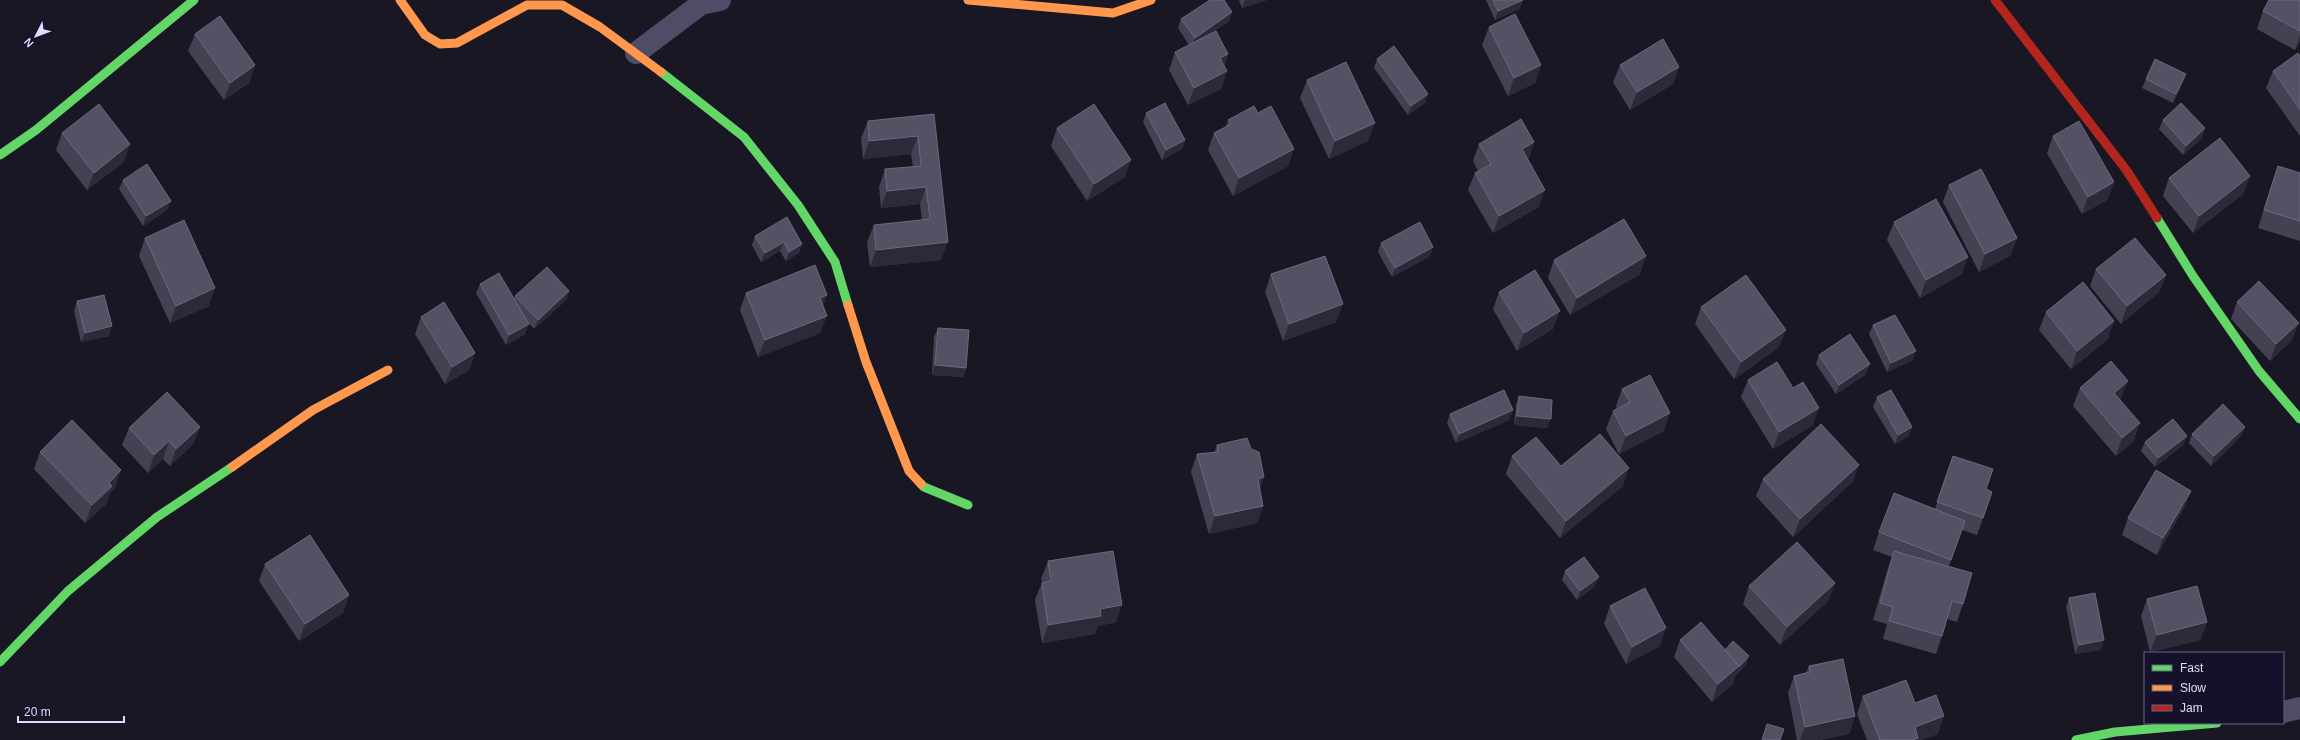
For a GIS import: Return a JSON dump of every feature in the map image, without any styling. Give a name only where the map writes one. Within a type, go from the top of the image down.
[{"type":"street","points":[[0,155],[36,130],[194,0]]},
{"type":"street","points":[[400,0],[425,35],[440,44],[457,43],[527,5],[562,5],[600,27],[636,53],[744,137],[798,204],[835,262],[866,362],[909,471],[924,487],[968,505]]},
{"type":"street","points":[[636,53],[701,4],[720,0]]},
{"type":"street","points":[[968,0],[1114,12],[1151,0]]},
{"type":"street","points":[[1995,0],[2127,171],[2193,276],[2254,365],[2300,419]]},
{"type":"street","points":[[0,662],[68,591],[157,517],[259,449],[313,410],[388,370]]},
{"type":"street","points":[[2284,712],[2300,708]]},
{"type":"street","points":[[2076,740],[2115,732],[2206,724]]},
{"type":"building","points":[[1210,0],[1224,0],[1232,12],[1195,38],[1181,19]]},
{"type":"building","points":[[1493,0],[1523,0],[1498,11]]},
{"type":"building","points":[[2269,0],[2300,0],[2300,31],[2263,11]]},
{"type":"building","points":[[1515,14],[1541,65],[1514,78],[1489,27]]},
{"type":"building","points":[[220,16],[255,65],[230,83],[195,34]]},
{"type":"building","points":[[1216,31],[1228,54],[1220,58],[1227,71],[1194,88],[1175,52]]},
{"type":"building","points":[[1663,39],[1679,67],[1637,92],[1620,65]]},
{"type":"building","points":[[1394,46],[1428,94],[1411,106],[1377,59]]},
{"type":"building","points":[[2298,53],[2300,56],[2300,109],[2273,71]]},
{"type":"building","points":[[2155,59],[2186,74],[2176,94],[2146,79]]},
{"type":"building","points":[[1346,62],[1375,123],[1335,141],[1307,80]]},
{"type":"building","points":[[1165,103],[1185,140],[1166,150],[1146,113]]},
{"type":"building","points":[[2181,103],[2205,128],[2186,146],[2163,120]]},
{"type":"building","points":[[99,104],[130,144],[94,173],[62,133]]},
{"type":"building","points":[[1094,104],[1131,160],[1094,184],[1057,128]]},
{"type":"building","points":[[1254,106],[1258,113],[1271,106],[1294,149],[1239,178],[1214,133],[1231,124],[1228,120]]},
{"type":"building","points":[[934,114],[948,242],[876,250],[874,225],[930,219],[926,187],[887,191],[885,169],[921,166],[918,136],[869,141],[868,121]]},
{"type":"building","points":[[1521,119],[1534,142],[1522,149],[1545,190],[1499,216],[1475,173],[1491,164],[1479,144]]},
{"type":"building","points":[[2079,121],[2114,182],[2088,197],[2053,136]]},
{"type":"building","points":[[2220,138],[2250,176],[2199,216],[2169,178]]},
{"type":"building","points":[[147,164],[171,201],[146,216],[123,180]]},
{"type":"building","points":[[2278,166],[2300,173],[2300,221],[2264,210]]},
{"type":"building","points":[[1981,169],[2017,238],[1985,254],[1949,185]]},
{"type":"building","points":[[1936,199],[1968,257],[1926,280],[1894,222]]},
{"type":"building","points":[[787,217],[802,244],[789,252],[784,242],[765,253],[755,236]]},
{"type":"building","points":[[1624,219],[1646,256],[1577,298],[1554,260]]},
{"type":"building","points":[[184,220],[215,288],[176,306],[145,238]]},
{"type":"building","points":[[1420,222],[1433,247],[1395,268],[1381,243]]},
{"type":"building","points":[[2135,238],[2166,275],[2127,306],[2096,269]]},
{"type":"building","points":[[1325,256],[1343,304],[1289,324],[1271,274]]},
{"type":"building","points":[[815,265],[827,295],[820,298],[827,316],[765,340],[746,293]]},
{"type":"building","points":[[547,267],[569,291],[538,320],[515,296]]},
{"type":"building","points":[[1535,270],[1560,311],[1524,333],[1499,292]]},
{"type":"building","points":[[499,273],[529,324],[509,335],[480,284]]},
{"type":"building","points":[[1746,275],[1786,330],[1741,362],[1701,307]]},
{"type":"building","points":[[2259,281],[2299,323],[2276,344],[2237,302]]},
{"type":"building","points":[[2083,282],[2114,321],[2077,351],[2046,312]]},
{"type":"building","points":[[104,295],[112,326],[85,333],[77,301]]},
{"type":"building","points":[[444,302],[475,353],[452,367],[421,317]]},
{"type":"building","points":[[1895,315],[1916,351],[1891,363],[1873,325]]},
{"type":"building","points":[[938,328],[969,330],[966,368],[935,365]]},
{"type":"building","points":[[1850,334],[1870,364],[1839,385],[1819,355]]},
{"type":"building","points":[[2111,361],[2128,381],[2114,393],[2140,423],[2122,438],[2080,388]]},
{"type":"building","points":[[1777,362],[1793,388],[1803,382],[1819,408],[1779,432],[1748,380]]},
{"type":"building","points":[[1650,375],[1670,413],[1626,436],[1613,411],[1630,402],[1622,389]]},
{"type":"building","points":[[1504,390],[1513,410],[1459,434],[1450,414]]},
{"type":"building","points":[[1891,390],[1912,427],[1898,435],[1877,397]]},
{"type":"building","points":[[167,392],[200,427],[176,449],[169,441],[154,455],[129,428]]},
{"type":"building","points":[[1519,396],[1552,400],[1551,419],[1517,416]]},
{"type":"building","points":[[2223,404],[2245,427],[2214,456],[2192,434]]},
{"type":"building","points":[[2173,419],[2187,436],[2158,458],[2145,442]]},
{"type":"building","points":[[72,420],[121,470],[109,483],[112,486],[92,505],[40,452]]},
{"type":"building","points":[[1821,424],[1859,465],[1800,519],[1763,479]]},
{"type":"building","points":[[1600,434],[1629,468],[1566,521],[1512,456],[1536,437],[1561,466]]},
{"type":"building","points":[[1247,438],[1251,449],[1259,452],[1264,477],[1258,479],[1263,506],[1215,516],[1197,454],[1218,452],[1217,445]]},
{"type":"building","points":[[1953,456],[1993,469],[1986,489],[1992,492],[1983,518],[1937,502]]},
{"type":"building","points":[[2156,470],[2191,491],[2163,538],[2128,518]]},
{"type":"building","points":[[1894,493],[1965,521],[1951,560],[1879,532]]},
{"type":"building","points":[[310,535],[349,595],[305,624],[265,564]]},
{"type":"building","points":[[1797,542],[1835,583],[1787,627],[1749,586]]},
{"type":"building","points":[[1113,551],[1122,605],[1100,609],[1101,616],[1048,625],[1042,583],[1051,581],[1048,561]]},
{"type":"building","points":[[1894,551],[1972,573],[1963,604],[1952,601],[1942,636],[1889,621],[1893,607],[1880,603]]},
{"type":"building","points":[[1584,557],[1599,577],[1580,591],[1565,571]]},
{"type":"building","points":[[2197,586],[2207,622],[2157,635],[2147,599]]},
{"type":"building","points":[[1645,588],[1666,628],[1632,647],[1610,606]]},
{"type":"building","points":[[2095,593],[2104,640],[2079,645],[2069,598]]},
{"type":"building","points":[[1701,622],[1739,666],[1718,684],[1680,640]]},
{"type":"building","points":[[1733,641],[1749,656],[1739,667],[1725,650]]},
{"type":"building","points":[[1843,659],[1855,716],[1805,727],[1794,676],[1810,672],[1809,666]]},
{"type":"building","points":[[1906,680],[1915,703],[1936,695],[1944,716],[1915,727],[1918,738],[1912,740],[1880,740],[1863,696]]},
{"type":"building","points":[[1767,724],[1784,729],[1780,740],[1762,740]]},
{"type":"traffic: fast","points":[[0,155],[36,130],[194,0]]},
{"type":"traffic: fast","points":[[661,72],[744,137],[798,205],[835,262],[848,305]]},
{"type":"traffic: fast","points":[[2157,218],[2193,276],[2259,371],[2300,419]]},
{"type":"traffic: fast","points":[[0,662],[68,591],[157,517],[232,467]]},
{"type":"traffic: fast","points":[[921,484],[924,487],[968,505]]},
{"type":"traffic: fast","points":[[2076,740],[2115,732],[2206,724]]},
{"type":"traffic: slow","points":[[400,0],[425,35],[440,44],[457,43],[527,5],[562,5],[600,27],[661,72]]},
{"type":"traffic: slow","points":[[968,0],[1113,13],[1151,0]]},
{"type":"traffic: slow","points":[[848,305],[866,362],[909,471],[921,484]]},
{"type":"traffic: slow","points":[[232,467],[313,410],[388,370]]},
{"type":"traffic: jam","points":[[1995,0],[2127,171],[2157,218]]}]
